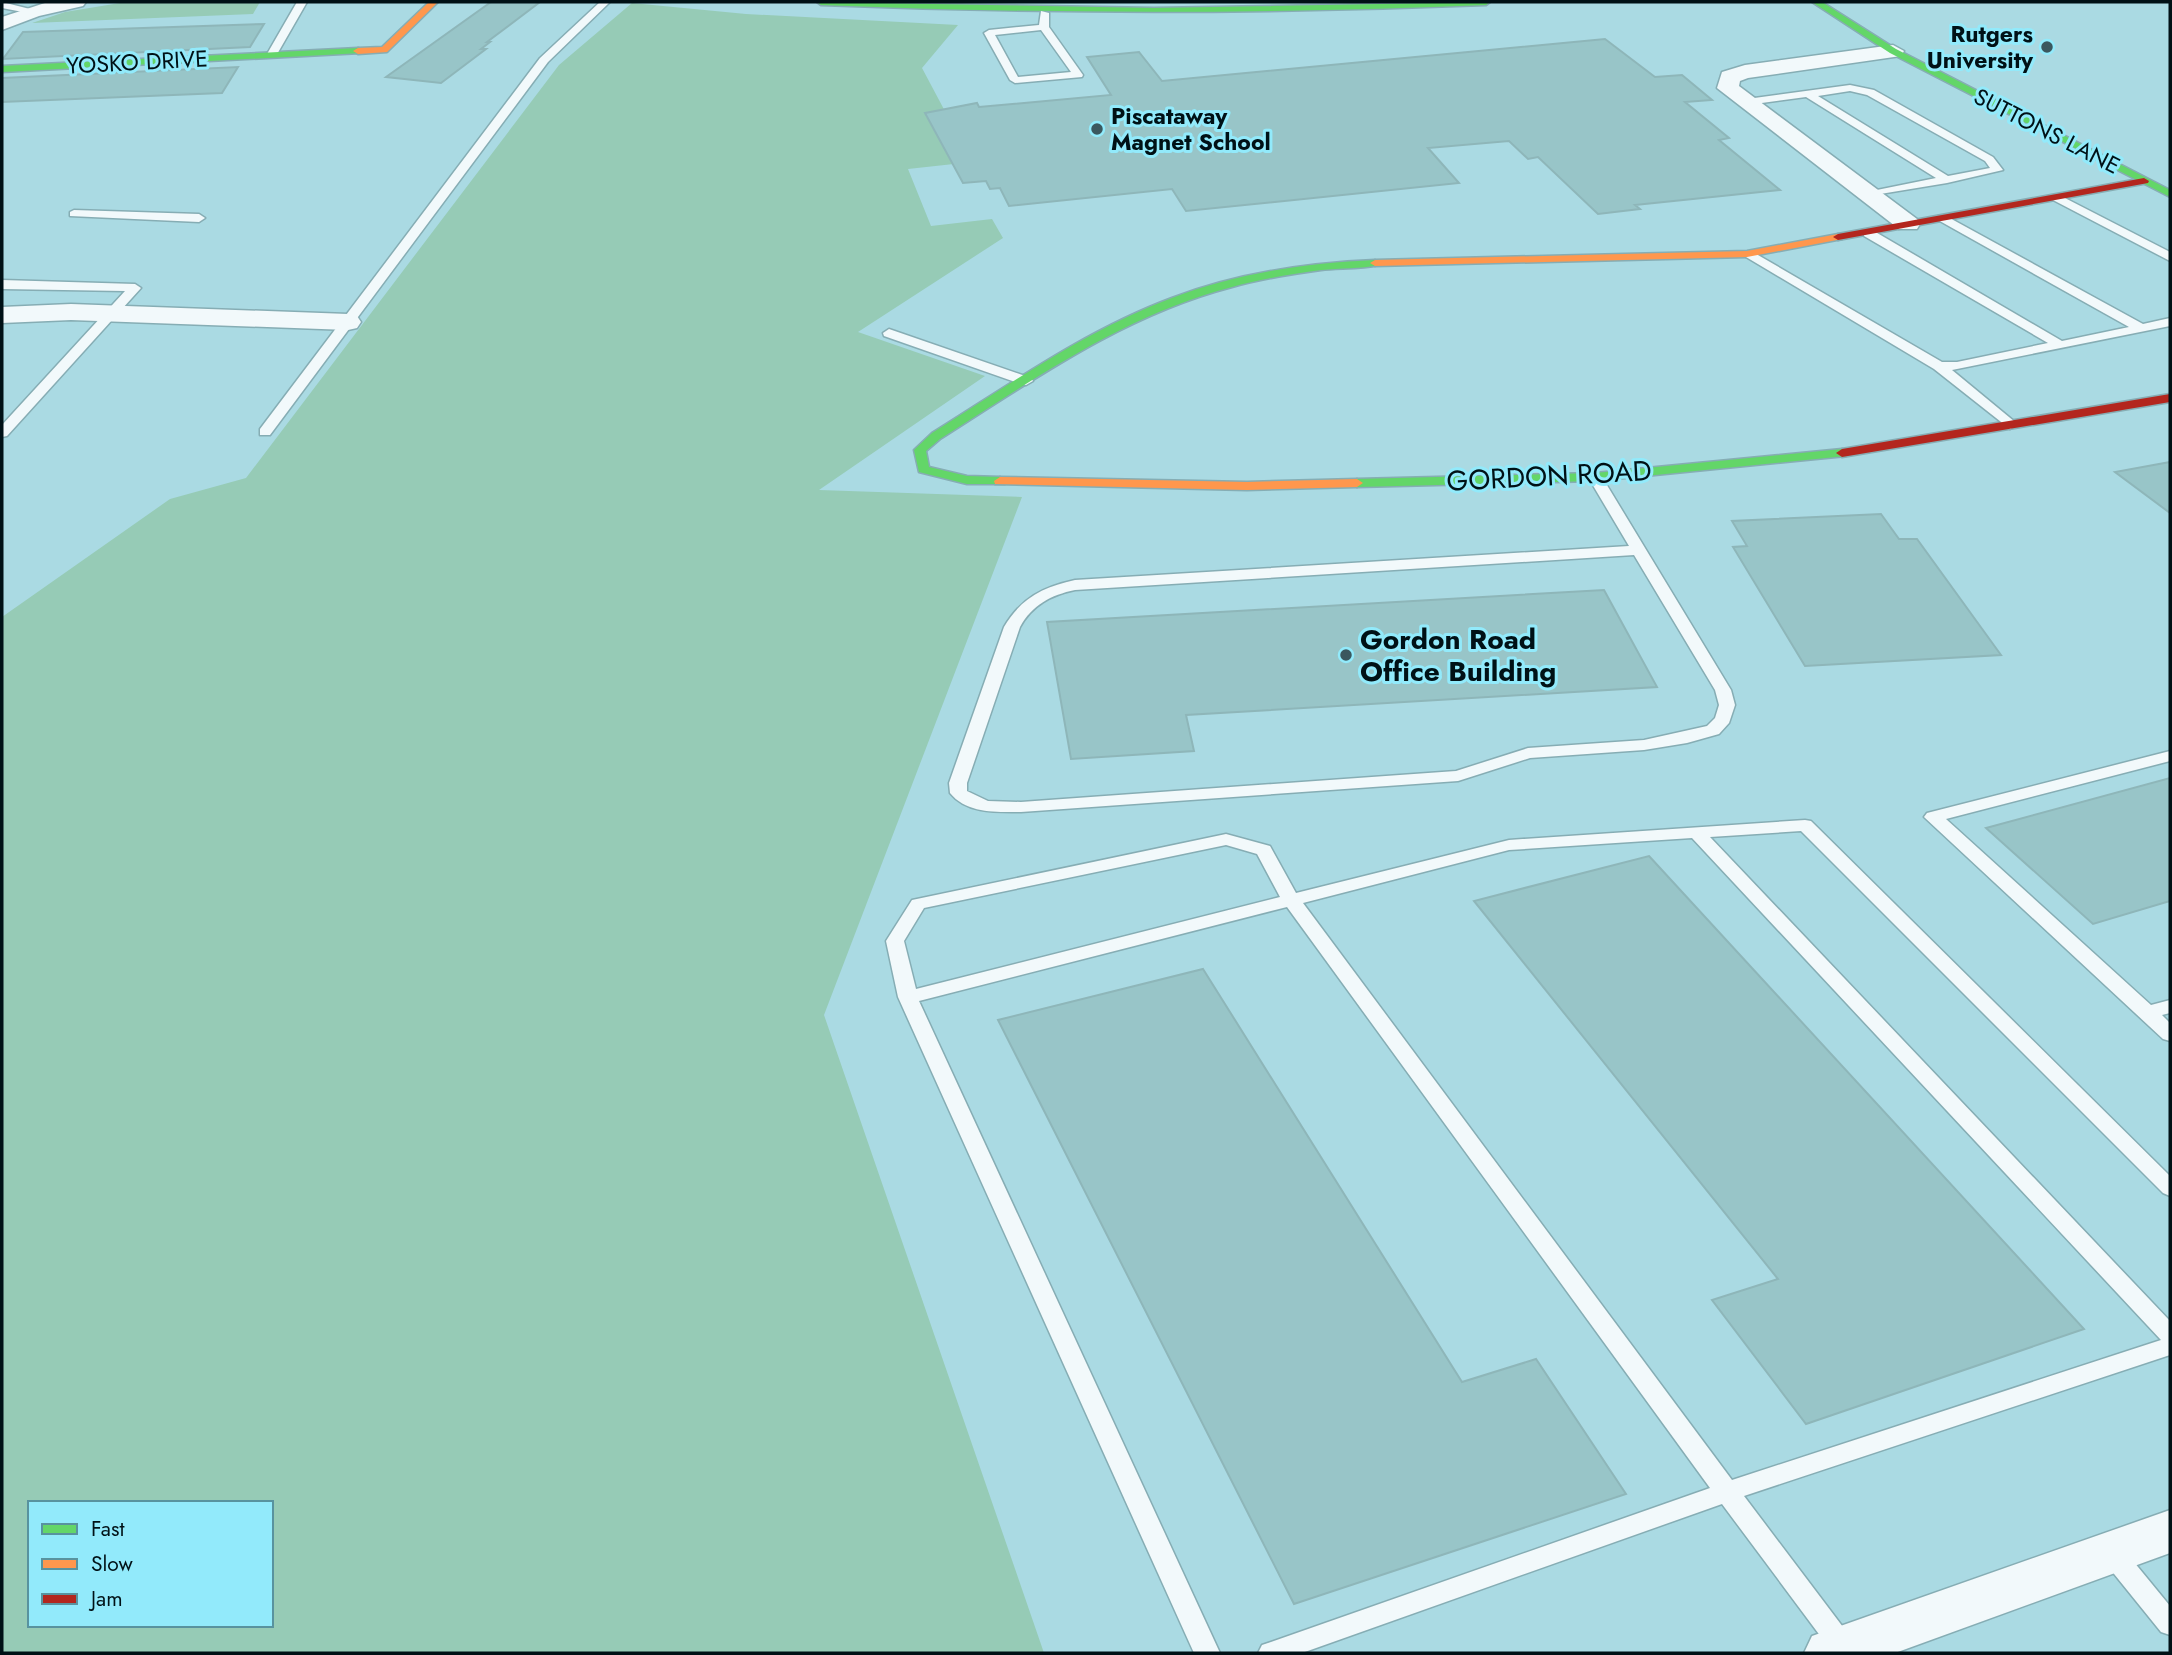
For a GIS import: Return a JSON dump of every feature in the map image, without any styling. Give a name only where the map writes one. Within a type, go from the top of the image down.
[{"type":"street","points":[[2,24],[33,11],[76,2]]},
{"type":"street","name":"YOSKO DRIVE","points":[[2,69],[384,50],[434,2]]},
{"type":"street","points":[[821,2],[1044,20],[1486,2]]},
{"type":"street","name":"SUTTONS LANE","points":[[1816,2],[1893,51],[2170,194]]},
{"type":"street","points":[[1893,51],[1745,72],[1730,78],[1728,88],[1866,195],[1908,224]]},
{"type":"street","points":[[1026,381],[1095,338],[1154,309],[1205,291],[1335,264],[1747,254],[2144,181]]},
{"type":"street","points":[[2,315],[104,322],[341,331]]},
{"type":"street","points":[[2,326],[104,322]]},
{"type":"street","name":"GORDON ROAD","points":[[1026,381],[936,436],[920,450],[923,469],[967,480],[1247,486],[1595,477],[1851,452],[2170,398]]},
{"type":"street","points":[[1837,1651],[2170,1531]]},
{"type":"lane","points":[[272,54],[302,2]]},
{"type":"lane","points":[[265,432],[544,60],[606,2]]},
{"type":"lane","points":[[2,5],[33,11]]},
{"type":"lane","points":[[1044,20],[1078,75],[1015,79],[989,33],[1044,20]]},
{"type":"lane","points":[[1747,102],[1850,88],[1870,92],[1989,159],[1997,170],[1866,195]]},
{"type":"lane","points":[[1808,94],[1948,180]]},
{"type":"lane","points":[[2057,198],[2170,257]]},
{"type":"lane","points":[[74,214],[199,218]]},
{"type":"lane","points":[[1942,218],[2141,328]]},
{"type":"lane","points":[[1868,233],[2060,345]]},
{"type":"lane","points":[[1747,254],[1940,366],[2010,425]]},
{"type":"lane","points":[[2,285],[135,288],[2,433]]},
{"type":"lane","points":[[1940,366],[1957,366],[2170,322]]},
{"type":"lane","points":[[889,333],[1026,381]]},
{"type":"lane","points":[[1595,477],[1639,550],[1723,690],[1727,705],[1723,720],[1713,730],[1644,745],[1528,753],[1458,776],[1021,807],[992,807],[969,802],[958,793],[958,783],[1012,627],[1026,604],[1045,592],[1075,585],[1639,550]]},
{"type":"lane","points":[[2170,755],[1933,817],[2170,1034]]},
{"type":"lane","points":[[908,997],[1508,845],[1805,825],[2170,1188]]},
{"type":"lane","points":[[1696,832],[2170,1335]]},
{"type":"lane","points":[[1207,1653],[908,997],[895,941],[918,904],[1226,839],[1264,850],[1291,900],[1727,1492],[1837,1651]]},
{"type":"lane","points":[[2148,1013],[2170,1006]]},
{"type":"lane","points":[[1271,1653],[1727,1492],[2170,1346]]},
{"type":"lane","points":[[2110,1552],[2170,1624]]},
{"type":"green space","points":[[126,2],[260,2],[253,14],[32,23],[65,12]]},
{"type":"green space","points":[[632,3],[746,14],[958,25],[922,68],[972,162],[908,169],[931,226],[992,219],[1003,238],[858,332],[985,376],[819,490],[1022,497],[824,1015],[1044,1653],[2,1653],[2,617],[170,499],[246,478],[559,65]]},
{"type":"building","points":[[491,2],[540,2],[487,42],[490,42],[481,49],[486,49],[441,83],[386,77]]},
{"type":"building","points":[[264,24],[250,47],[3,59],[23,32]]},
{"type":"building","name":"Piscataway Magnet School","points":[[1605,39],[1655,77],[1682,75],[1712,100],[1685,102],[1729,138],[1719,140],[1780,190],[1635,205],[1640,209],[1598,214],[1538,157],[1528,159],[1509,141],[1428,148],[1459,183],[1186,211],[1172,189],[1009,206],[1000,188],[990,189],[986,181],[963,183],[925,113],[977,103],[979,107],[1111,95],[1087,57],[1139,52],[1162,81]]},
{"type":"building","points":[[238,67],[222,93],[2,102],[2,78]]},
{"type":"building","points":[[2170,462],[2170,513],[2115,472]]},
{"type":"building","points":[[1881,514],[1899,539],[1917,539],[2001,655],[1805,666],[1733,547],[1747,546],[1732,521]]},
{"type":"building","name":"Gordon Road Office Building","points":[[1604,590],[1657,687],[1186,715],[1194,751],[1071,759],[1047,622]]},
{"type":"building","points":[[2170,778],[2170,901],[2093,924],[1986,828]]},
{"type":"building","points":[[1649,856],[2084,1329],[1806,1424],[1712,1300],[1778,1279],[1474,901]]},
{"type":"building","points":[[1203,969],[1462,1382],[1536,1359],[1626,1494],[1294,1604],[998,1020]]},
{"type":"traffic: fast","points":[[821,2],[1154,10],[1486,2]]},
{"type":"traffic: fast","points":[[1816,2],[1893,51],[2170,194]]},
{"type":"traffic: fast","points":[[2,69],[358,51]]},
{"type":"traffic: fast","points":[[1000,481],[967,480],[923,469],[920,450],[936,436],[1042,369],[1152,310],[1204,291],[1262,276],[1320,267],[1375,263]]},
{"type":"traffic: fast","points":[[1357,483],[1595,477],[1842,453]]},
{"type":"traffic: slow","points":[[358,51],[384,50],[434,2]]},
{"type":"traffic: slow","points":[[1375,263],[1747,254],[1838,237]]},
{"type":"traffic: slow","points":[[1000,481],[1247,486],[1357,483]]},
{"type":"traffic: jam","points":[[1838,237],[2144,181]]},
{"type":"traffic: jam","points":[[1842,453],[2170,398]]},
{"type":"place","name":"Rutgers University","points":[[2047,47]]},
{"type":"place","name":"Piscataway Magnet School","points":[[1097,129]]},
{"type":"place","name":"Gordon Road Office Building","points":[[1346,655]]}]
